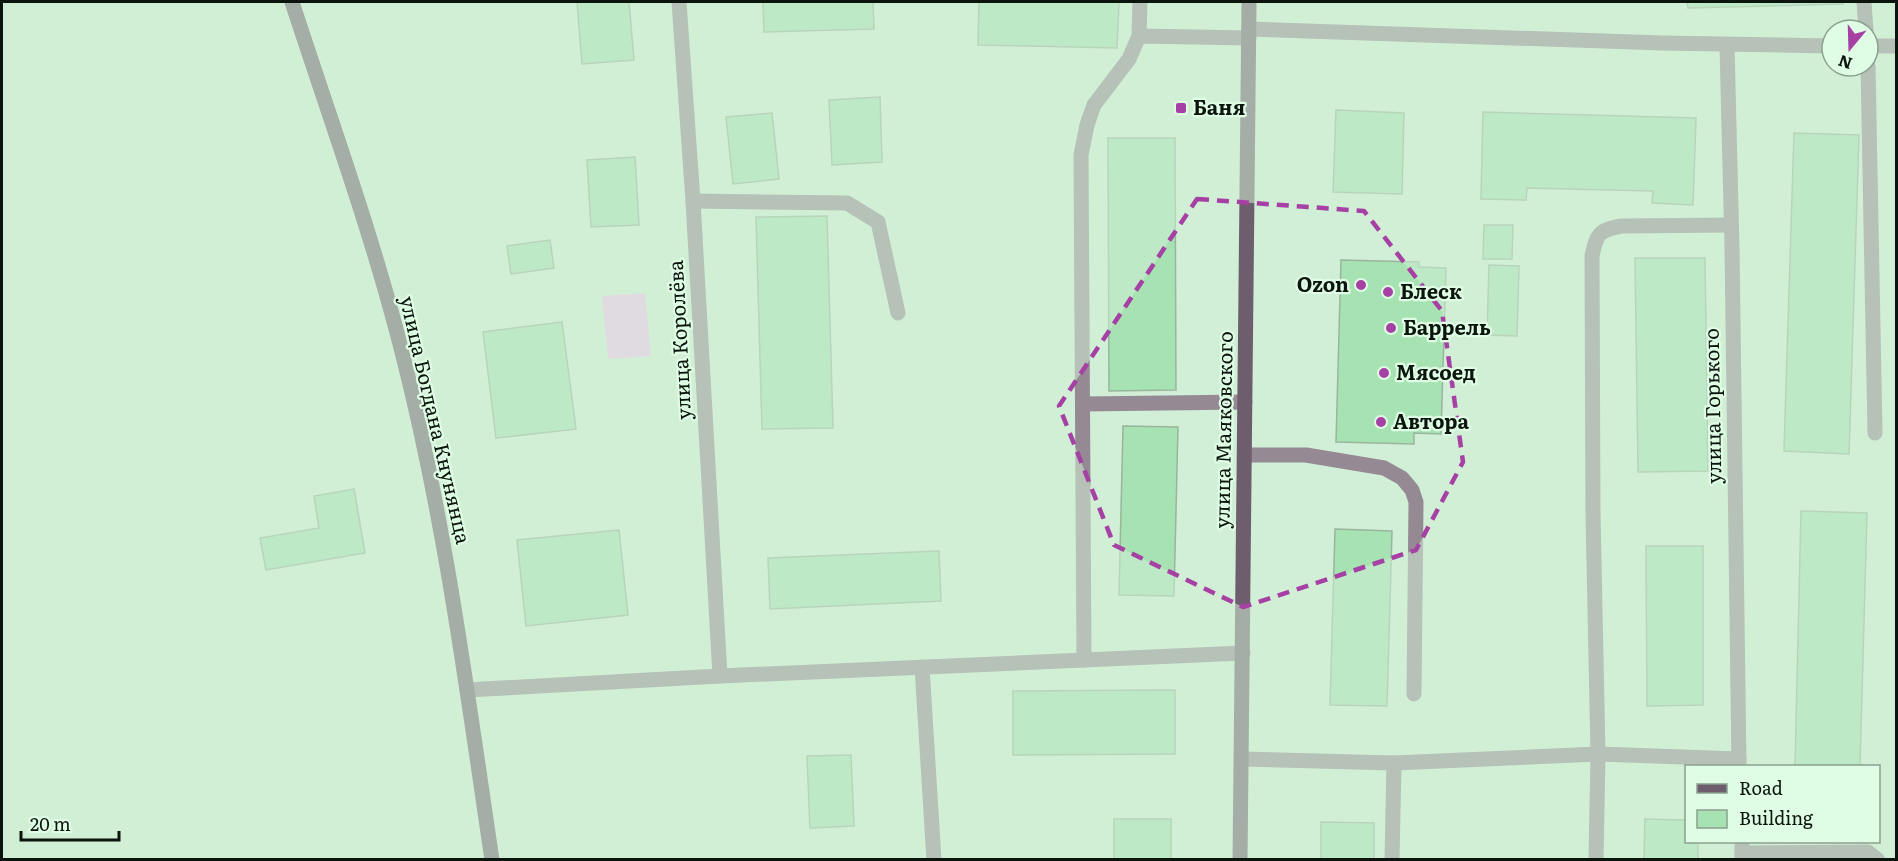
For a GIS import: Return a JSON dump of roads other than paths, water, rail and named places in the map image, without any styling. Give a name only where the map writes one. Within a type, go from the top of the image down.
[{"type":"main road","name":"улица Богдана Кнунянца","points":[[292,2],[381,277],[403,356],[438,521],[467,690],[492,860]]},
{"type":"main road","name":"улица Маяковского","points":[[1240,860],[1250,2]]},
{"type":"street","name":"улица Королёва","points":[[679,2],[693,201],[720,676]]},
{"type":"street","points":[[1084,660],[1081,155],[1087,124],[1094,105],[1129,59],[1139,36],[1140,2]]},
{"type":"street","points":[[1864,2],[1865,18]]},
{"type":"street","points":[[1139,36],[1249,33],[1820,46]]},
{"type":"street","name":"улица Горького","points":[[1727,45],[1739,763]]},
{"type":"street","points":[[1880,46],[1896,46]]},
{"type":"street","points":[[1868,78],[1875,433]]},
{"type":"street","points":[[693,201],[847,203],[878,222],[898,313]]},
{"type":"street","points":[[1596,860],[1598,754],[1593,513],[1592,256],[1596,239],[1606,229],[1622,226],[1731,225]]},
{"type":"street","points":[[1083,404],[1245,402]]},
{"type":"street","points":[[1245,455],[1306,455],[1383,468],[1402,478],[1412,490],[1416,502],[1414,694]]},
{"type":"street","points":[[467,690],[720,676],[1243,653]]},
{"type":"street","points":[[922,667],[934,860]]},
{"type":"street","points":[[1242,759],[1394,763],[1598,754],[1739,763]]},
{"type":"street","points":[[1392,860],[1394,763]]},
{"type":"street","points":[[1742,851],[1868,852],[1878,860]]},
{"type":"place","name":"Баня","points":[[1181,108]]},
{"type":"place","name":"Ozon","points":[[1361,285]]},
{"type":"place","name":"Блеск","points":[[1388,292]]},
{"type":"place","name":"Баррель","points":[[1391,328]]},
{"type":"place","name":"Мясоед","points":[[1384,373]]},
{"type":"place","name":"Автора","points":[[1381,422]]}]
